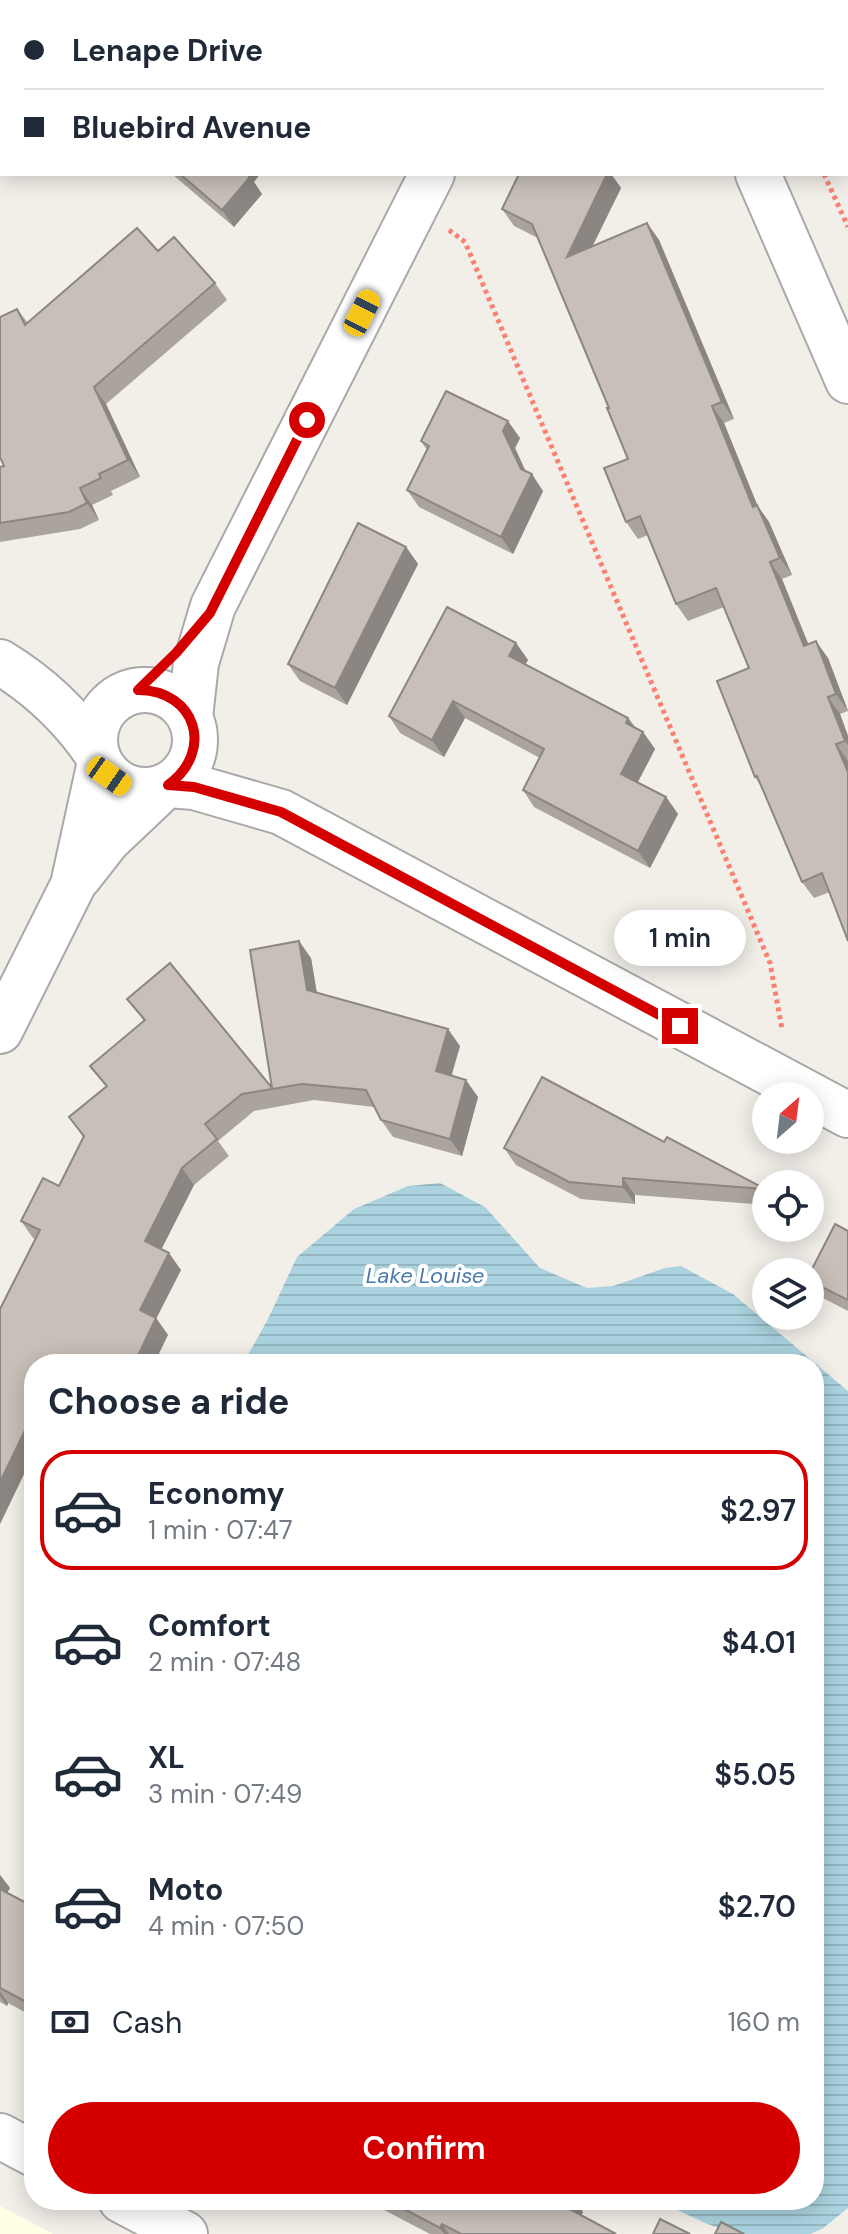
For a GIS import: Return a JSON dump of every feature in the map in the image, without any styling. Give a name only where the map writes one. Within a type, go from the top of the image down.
[{"type":"street","points":[[759,176],[848,381]]},
{"type":"street","points":[[0,1031],[73,885],[108,840],[181,776],[190,763],[196,663],[210,613],[424,190]]},
{"type":"street","points":[[73,885],[98,758],[95,731],[101,715],[111,703],[131,692],[176,653],[210,613]]},
{"type":"street","points":[[2,663],[77,725],[109,776],[122,786],[138,790],[166,786],[194,787],[281,812],[785,1082]]},
{"type":"street","points":[[2,663],[97,693],[153,690],[168,695],[180,705],[210,749],[281,812]]},
{"type":"street","points":[[824,1103],[848,1115]]},
{"type":"street","points":[[0,2136],[24,2149]]},
{"type":"street","points":[[140,2210],[185,2234]]},
{"type":"path","points":[[825,176],[848,227]]},
{"type":"path","points":[[424,190],[465,242],[770,963],[791,1082]]},
{"type":"shaded area","points":[[0,2206],[53,2234],[0,2234]]},
{"type":"water","name":"Lake Louise","points":[[440,1183],[485,1207],[540,1268],[587,1288],[613,1286],[665,1268],[681,1266],[733,1294],[752,1310],[752,1330],[776,1330],[804,1354],[249,1354],[297,1257],[354,1209],[408,1186]]},
{"type":"water","name":"Lake Louise","points":[[824,1371],[848,1391],[848,2208],[822,2229],[810,2234],[736,2234],[677,2210],[824,2210]]},
{"type":"building","points":[[182,176],[249,176],[222,210]]},
{"type":"building","points":[[518,176],[606,176],[567,257],[647,223],[722,402],[712,406],[753,507],[757,505],[780,558],[770,562],[804,646],[816,641],[836,694],[828,697],[845,741],[836,744],[848,772],[848,941],[822,873],[802,882],[717,681],[749,668],[716,588],[676,604],[640,516],[626,522],[604,468],[628,459],[609,408],[532,224],[502,209]]},
{"type":"building","points":[[137,228],[158,251],[174,237],[215,283],[94,387],[128,460],[99,474],[101,478],[80,488],[87,503],[69,512],[0,523],[0,467],[4,466],[0,457],[0,317],[17,309],[25,325]]},
{"type":"building","points":[[446,391],[508,421],[503,431],[521,469],[532,474],[501,537],[407,490],[429,446],[421,441]]},
{"type":"building","points":[[358,523],[406,547],[335,688],[288,664]]},
{"type":"building","points":[[447,607],[516,643],[509,656],[628,718],[626,723],[643,732],[621,774],[666,797],[638,851],[523,790],[544,749],[453,701],[432,740],[389,716]]},
{"type":"building","points":[[299,941],[307,990],[448,1029],[436,1071],[466,1080],[450,1139],[381,1120],[366,1090],[302,1084],[242,1094],[205,1124],[217,1139],[182,1168],[145,1241],[169,1253],[140,1310],[156,1318],[139,1354],[24,1354],[24,1432],[0,1482],[0,1309],[40,1230],[21,1221],[43,1178],[59,1186],[84,1136],[69,1117],[107,1086],[90,1066],[145,1020],[127,999],[170,963],[272,1088],[250,950]]},
{"type":"building","points":[[542,1077],[664,1142],[667,1137],[752,1182],[752,1188],[623,1178],[623,1187],[569,1182],[504,1148]]},
{"type":"building","points":[[835,1224],[848,1231],[848,1300],[824,1288],[824,1258],[818,1258]]},
{"type":"building","points":[[0,1889],[24,1902],[24,2001],[0,1988]]},
{"type":"building","points":[[406,2210],[571,2210],[616,2234],[461,2234],[442,2224],[440,2228]]},
{"type":"building","points":[[660,2219],[690,2234],[653,2234]]},
{"type":"building","points":[[721,2222],[744,2234],[715,2234]]},
{"type":"route","points":[[307,420],[210,613],[176,653],[138,690],[153,690],[168,695],[190,717],[195,732],[195,748],[190,763],[181,776],[168,785],[194,787],[281,812],[680,1026]]}]
